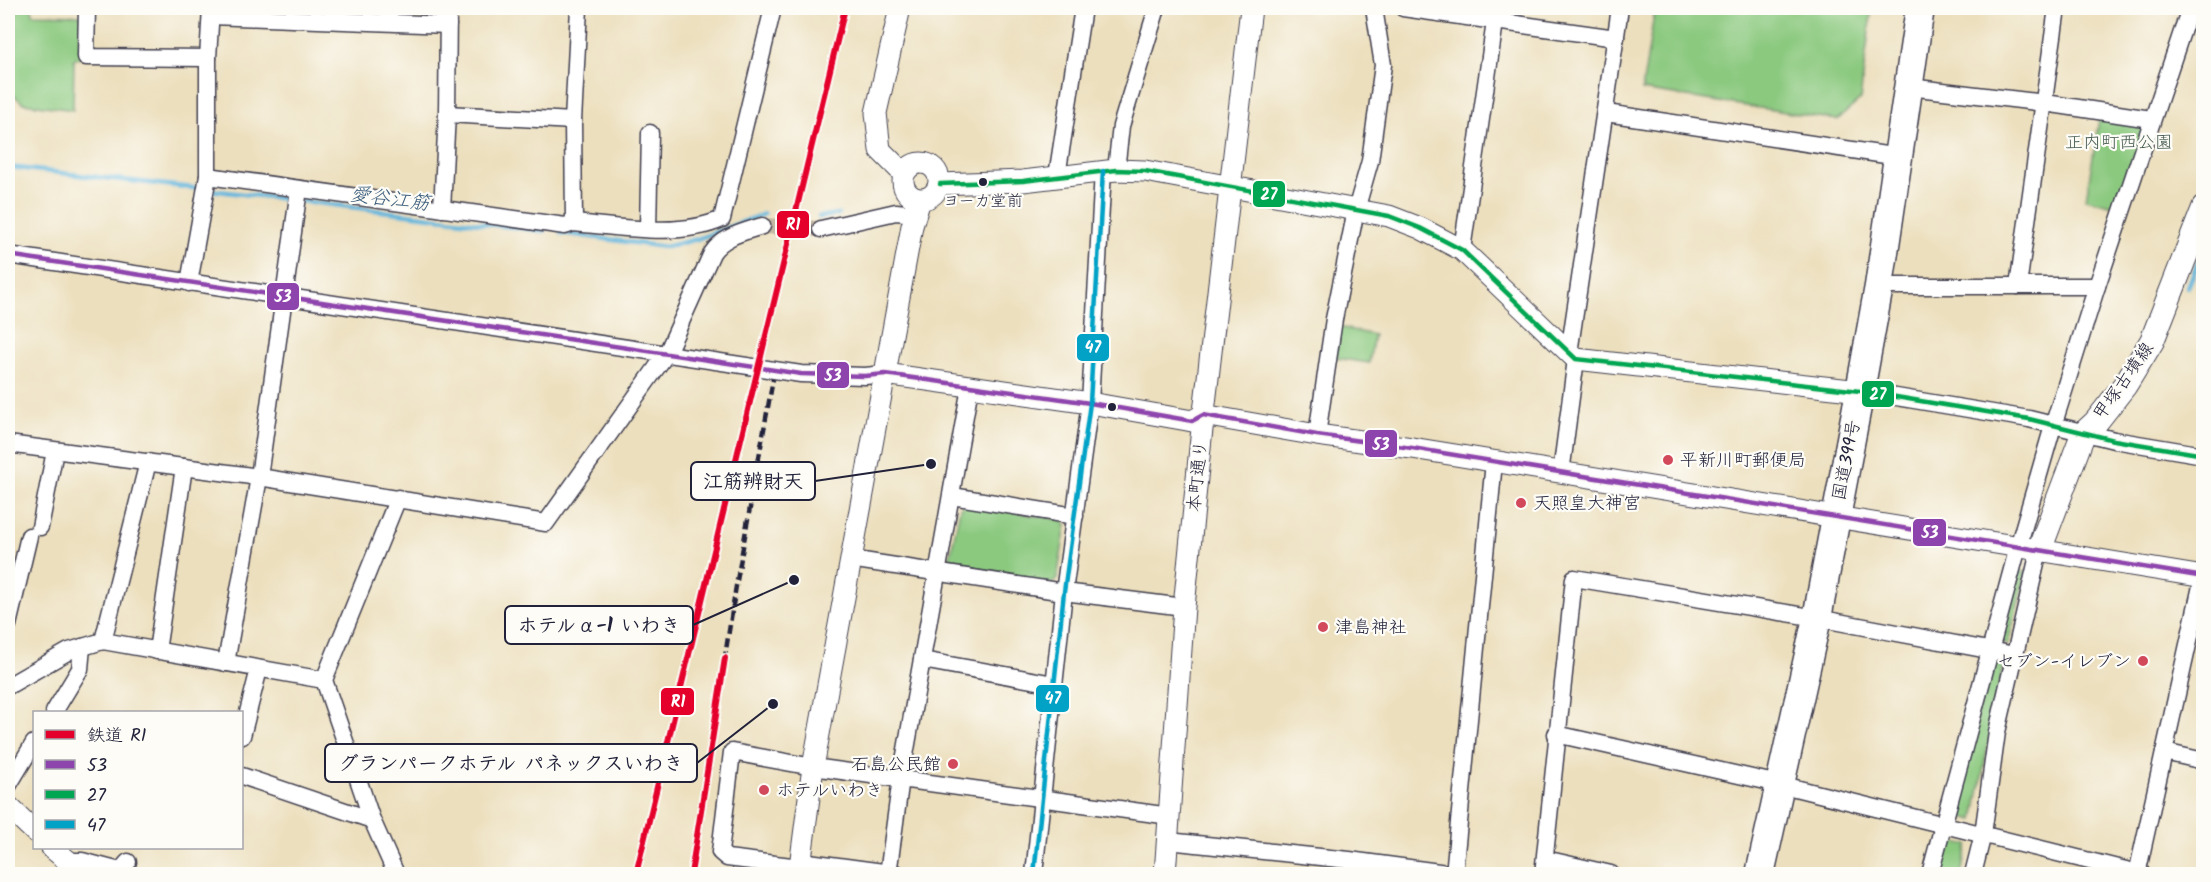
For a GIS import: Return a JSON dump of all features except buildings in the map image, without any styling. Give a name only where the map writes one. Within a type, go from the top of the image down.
[{"type":"highway","name":"国道399号","points":[[1760,874],[1817,618],[1860,392],[1879,286],[1920,8]]},
{"type":"main road","name":"甲塚古墳線","points":[[2029,549],[2083,434],[2096,422],[2125,385],[2152,341],[2202,214]]},
{"type":"street","points":[[87,8],[86,57],[208,58]]},
{"type":"street","points":[[442,209],[447,114],[448,8]]},
{"type":"street","points":[[574,223],[573,121],[579,8]]},
{"type":"street","points":[[8,444],[259,477],[546,523],[667,353],[712,253],[712,235],[722,219],[773,8]]},
{"type":"street","points":[[900,8],[876,113],[880,150],[904,174]]},
{"type":"street","points":[[1057,176],[1083,8]]},
{"type":"street","points":[[1034,874],[1064,592],[1090,403],[1109,170],[1157,8]]},
{"type":"street","name":"本町通り","points":[[1165,874],[1184,606],[1203,415],[1251,8]]},
{"type":"street","points":[[1317,435],[1334,319],[1356,210],[1370,161],[1383,65],[1374,8]]},
{"type":"street","points":[[1403,8],[1496,14],[1616,38]]},
{"type":"street","points":[[1561,472],[1572,356],[1620,8]]},
{"type":"street","points":[[2018,286],[2057,8]]},
{"type":"street","points":[[1973,874],[1983,834],[1996,732],[2015,655],[2029,549],[2053,426],[2151,119],[2190,8]]},
{"type":"street","points":[[189,283],[206,185],[211,12],[448,25]]},
{"type":"street","points":[[1462,250],[1496,14]]},
{"type":"street","points":[[1909,87],[2045,103],[2151,119]]},
{"type":"street","points":[[1606,113],[1899,156]]},
{"type":"street","points":[[447,114],[573,121]]},
{"type":"street","points":[[648,229],[650,133]]},
{"type":"street","points":[[800,867],[813,767],[917,207],[903,186],[904,174],[912,165],[924,163],[938,172],[940,184],[934,194],[917,207],[821,229]]},
{"type":"street","points":[[940,184],[1023,181],[1109,170],[1145,171],[1389,216],[1407,222],[1462,250],[1572,356],[1860,392],[2029,419],[2083,434],[2204,455]]},
{"type":"street","points":[[206,185],[298,198],[442,209],[565,226],[574,223],[712,235],[741,232],[762,226]]},
{"type":"street","points":[[226,663],[259,477],[298,198]]},
{"type":"street","points":[[8,255],[801,374],[865,376],[885,374],[1090,403],[1192,421],[1203,415],[2203,577],[2197,641],[2164,752],[2139,874],[1779,784],[1556,734]]},
{"type":"street","points":[[1879,286],[2097,285]]},
{"type":"street","points":[[970,387],[901,778],[892,874],[800,867],[727,858],[720,852],[732,752],[813,767],[901,778],[1170,816]]},
{"type":"street","points":[[8,625],[55,451]]},
{"type":"street","points":[[103,641],[148,462]]},
{"type":"street","points":[[1168,841],[1348,867],[1454,874],[1494,462]]},
{"type":"street","points":[[156,651],[184,467]]},
{"type":"street","points":[[951,496],[1075,516]]},
{"type":"street","points":[[396,874],[372,820],[324,680],[398,498]]},
{"type":"street","points":[[1930,874],[1942,824],[1992,651],[2029,549]]},
{"type":"street","points":[[850,559],[1064,592],[1184,606]]},
{"type":"street","points":[[1611,874],[1544,867],[1574,578],[1817,618],[2015,655]]},
{"type":"street","points":[[8,686],[59,656],[103,641],[324,680]]},
{"type":"street","points":[[55,711],[80,669],[82,647]]},
{"type":"street","points":[[922,660],[1054,684]]},
{"type":"street","points":[[243,732],[259,669]]},
{"type":"street","points":[[8,786],[33,745]]},
{"type":"street","points":[[2164,752],[2204,761]]},
{"type":"street","points":[[243,776],[372,820]]},
{"type":"street","points":[[8,806],[33,830]]},
{"type":"street","points":[[59,854],[120,871],[128,862]]},
{"type":"street","points":[[59,854],[84,874]]},
{"type":"green space","points":[[8,8],[32,8],[33,14],[81,15],[80,58],[74,59],[73,110],[23,103],[8,90]]},
{"type":"green space","points":[[1655,8],[1872,8],[1860,100],[1837,120],[1642,90]]},
{"type":"green space","name":"正内町西公園","points":[[2100,113],[2150,120],[2121,208],[2086,199]]},
{"type":"green space","points":[[1339,327],[1374,335],[1369,363],[1336,358]]},
{"type":"green space","points":[[964,504],[1063,520],[1066,525],[1057,579],[1052,584],[953,567],[949,562],[960,508]]},
{"type":"green space","points":[[2019,571],[2026,572],[2008,644],[2001,642]]},
{"type":"green space","points":[[1993,657],[2004,660],[1974,820],[1950,813]]},
{"type":"green space","points":[[1945,839],[1968,845],[1961,874],[1937,874]]},
{"type":"waterway","name":"愛谷江筋","points":[[8,167],[202,189]]},
{"type":"waterway","name":"愛谷江筋","points":[[210,190],[294,200]]},
{"type":"waterway","name":"愛谷江筋","points":[[302,201],[544,231]]},
{"type":"waterway","name":"愛谷江筋","points":[[561,233],[665,247],[697,239],[764,214]]},
{"type":"waterway","points":[[819,217],[838,214]]},
{"type":"waterway","points":[[2188,287],[2204,247]]},
{"type":"tunnel","points":[[762,226],[821,229]]},
{"type":"railway","points":[[636,874],[845,8]]},
{"type":"railway","points":[[691,874],[736,586],[773,379]]},
{"type":"rail line","name":"R1","points":[[636,874],[845,8]]},
{"type":"rail line","name":"R1","points":[[691,874],[725,658]]},
{"type":"transit line","name":"27","points":[[940,184],[1023,181],[1116,170],[1145,171],[1389,216],[1420,228],[1462,250],[1576,359],[1860,391],[2029,419],[2114,440],[2204,455]]},
{"type":"transit line","name":"47","points":[[1034,874],[1064,592],[1090,403],[1103,171]]},
{"type":"transit line","name":"53","points":[[8,255],[801,374],[865,376],[885,374],[1090,403],[1192,421],[1203,415],[2204,577]]},
{"type":"place","name":"ヨーカ堂前","points":[[983,182]]},
{"type":"place","name":"平新川町郵便局","points":[[1668,460]]},
{"type":"place","name":"江筋辨財天","points":[[931,464]]},
{"type":"place","name":"天照皇大神宮","points":[[1521,503]]},
{"type":"place","name":"ホテルα-1 いわき","points":[[794,580]]},
{"type":"place","name":"津島神社","points":[[1323,627]]},
{"type":"place","name":"セブン-イレブン","points":[[2143,661]]},
{"type":"place","name":"グランパークホテル パネックスいわき","points":[[773,704]]},
{"type":"place","name":"石島公民館","points":[[953,764]]},
{"type":"place","name":"ホテルいわき","points":[[764,790]]}]
